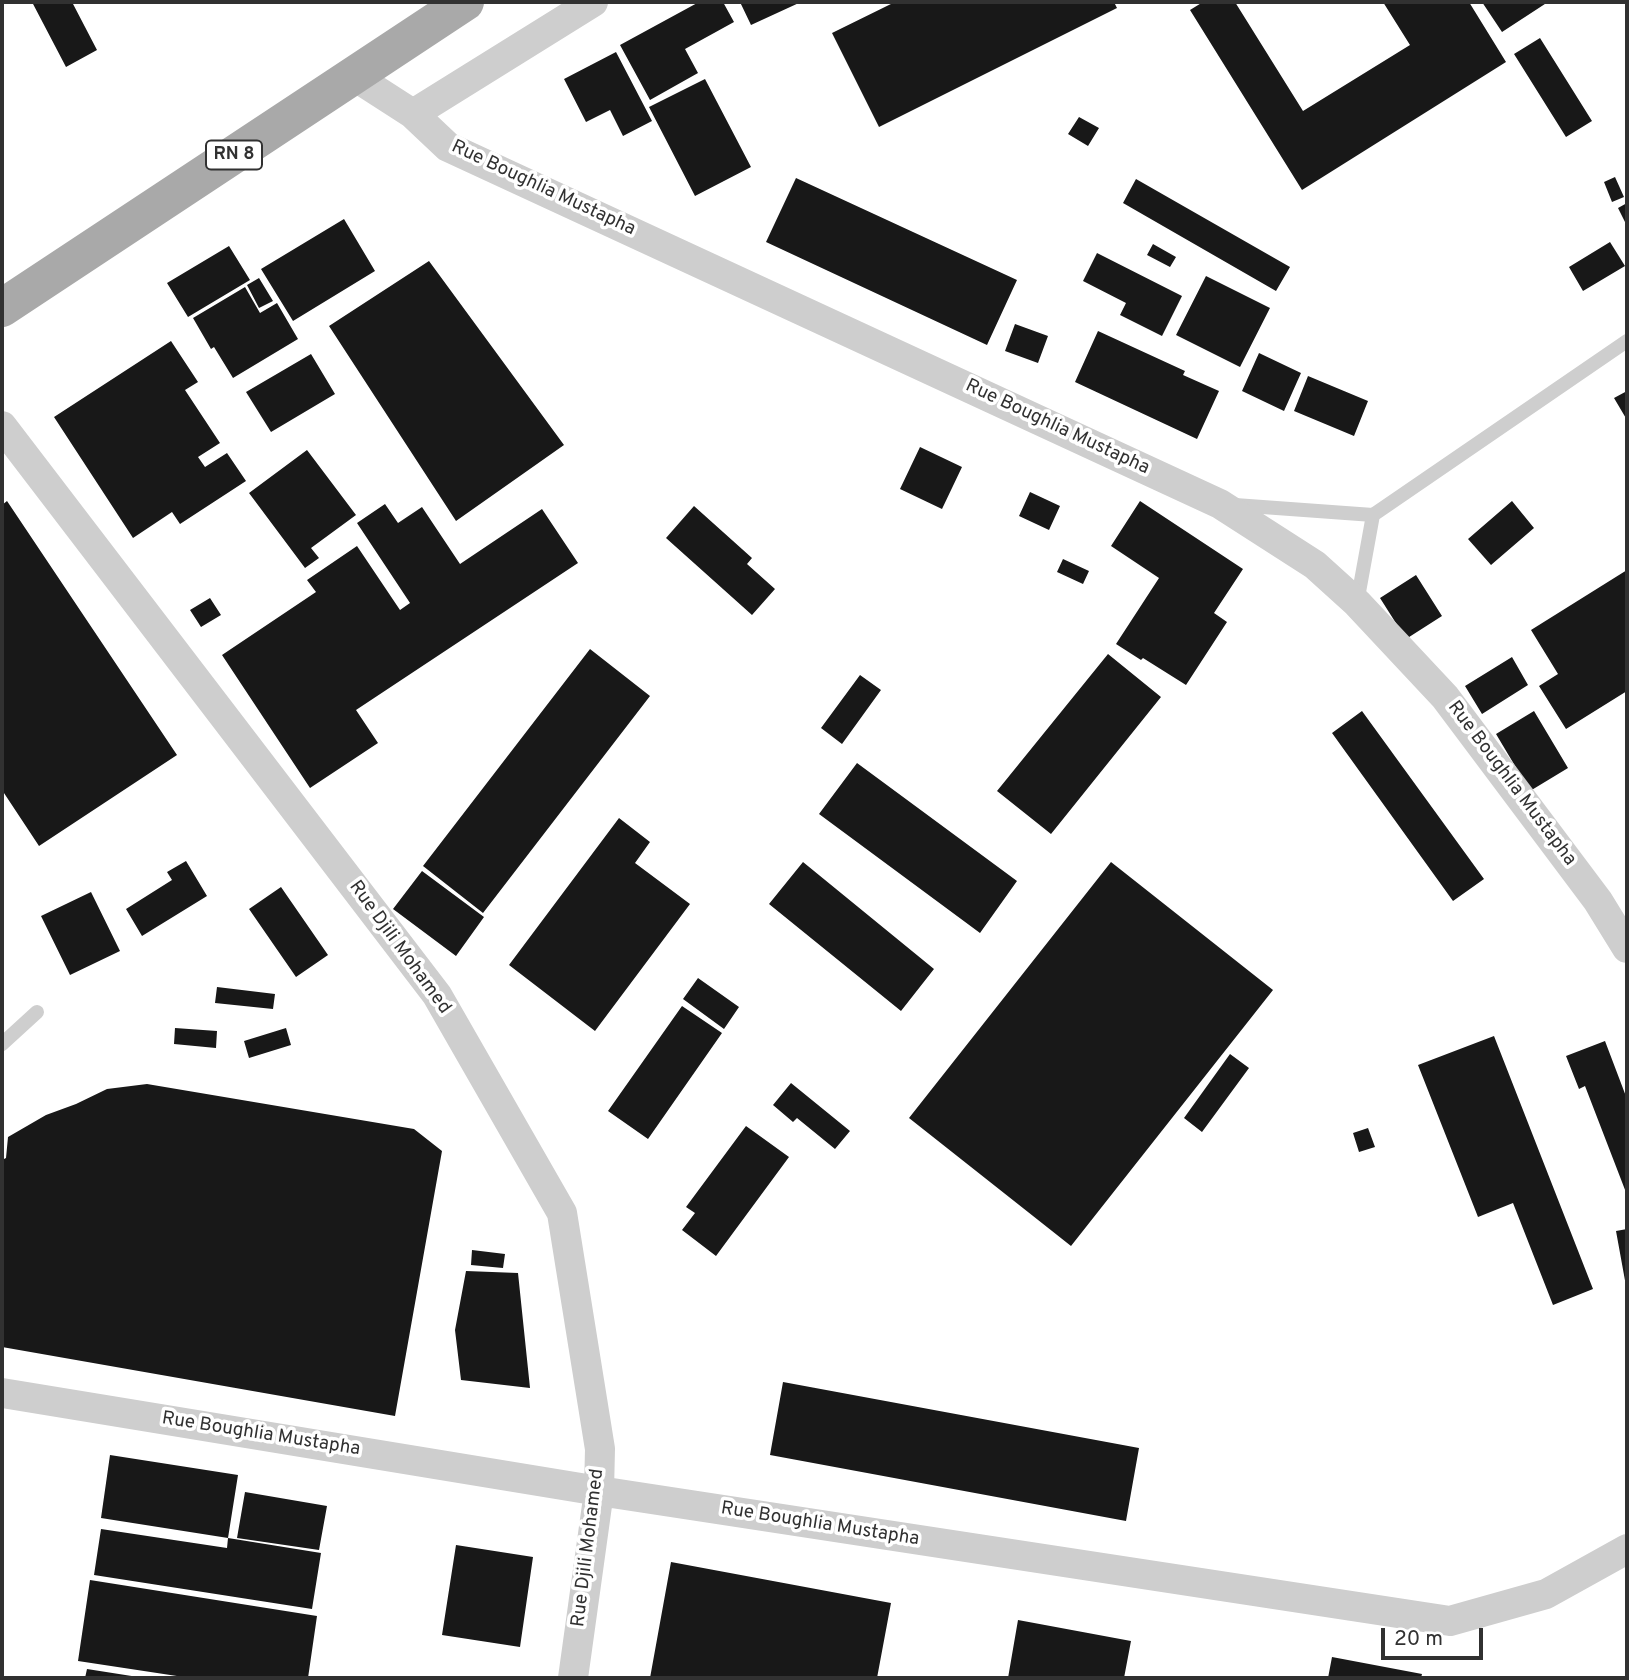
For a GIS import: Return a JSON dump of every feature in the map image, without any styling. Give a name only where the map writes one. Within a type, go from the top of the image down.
[{"type":"main road","name":"RN 8","points":[[2,308],[465,2]]},
{"type":"street","points":[[413,114],[593,2]]},
{"type":"street","name":"Rue Boughlia Mustapha","points":[[354,76],[413,114],[448,147],[1220,504],[1315,565],[1357,603],[1445,697],[1598,901],[1627,948]]},
{"type":"street","name":"Rue Djili Mohamed","points":[[2,425],[437,995],[562,1213],[600,1449],[599,1491],[573,1678]]},
{"type":"street","name":"Rue Boughlia Mustapha","points":[[2,1393],[599,1491],[1450,1621],[1546,1594],[1627,1549]]},
{"type":"lane","points":[[1220,504],[1373,515],[1627,341]]},
{"type":"lane","points":[[1357,603],[1373,515]]},
{"type":"lane","points":[[2,1044],[37,1012]]},
{"type":"building","points":[[32,2],[72,2],[97,50],[66,67]]},
{"type":"building","points":[[699,2],[723,2],[734,22],[685,49],[698,73],[650,100],[620,45]]},
{"type":"building","points":[[740,2],[801,2],[751,25]]},
{"type":"building","points":[[895,2],[1114,2],[1117,8],[879,127],[832,33]]},
{"type":"building","points":[[1203,2],[1235,2],[1303,111],[1410,45],[1383,2],[1469,2],[1506,62],[1302,190],[1190,10]]},
{"type":"building","points":[[1482,2],[1548,2],[1502,32]]},
{"type":"building","points":[[1540,38],[1592,121],[1566,137],[1514,54]]},
{"type":"building","points":[[616,52],[652,121],[623,136],[610,110],[586,122],[564,79]]},
{"type":"building","points":[[705,79],[751,167],[695,196],[649,107]]},
{"type":"building","points":[[1079,117],[1099,128],[1088,146],[1068,134]]},
{"type":"building","points":[[1615,177],[1624,197],[1612,202],[1604,182]]},
{"type":"building","points":[[796,178],[1017,280],[987,345],[766,242]]},
{"type":"building","points":[[1136,179],[1290,267],[1276,291],[1123,203]]},
{"type":"building","points":[[1627,203],[1627,226],[1618,208]]},
{"type":"building","points":[[344,219],[375,271],[293,321],[261,269]]},
{"type":"building","points":[[1610,242],[1625,266],[1583,291],[1569,267]]},
{"type":"building","points":[[1153,244],[1176,257],[1170,267],[1147,255]]},
{"type":"building","points":[[229,246],[250,280],[188,317],[167,283]]},
{"type":"building","points":[[1097,253],[1182,296],[1162,336],[1120,315],[1126,303],[1083,281]]},
{"type":"building","points":[[429,261],[564,445],[456,521],[329,326]]},
{"type":"building","points":[[1206,276],[1270,308],[1240,367],[1176,335]]},
{"type":"building","points":[[259,278],[273,301],[259,308],[247,285]]},
{"type":"building","points":[[245,287],[260,313],[277,303],[298,339],[233,378],[214,347],[211,349],[193,318]]},
{"type":"building","points":[[1015,324],[1048,336],[1038,363],[1005,351]]},
{"type":"building","points":[[1098,331],[1185,371],[1183,375],[1219,391],[1197,439],[1075,382]]},
{"type":"building","points":[[171,341],[198,382],[185,390],[220,443],[198,457],[205,467],[227,453],[246,481],[180,524],[172,512],[133,538],[54,417]]},
{"type":"building","points":[[1259,353],[1301,373],[1284,411],[1242,391]]},
{"type":"building","points":[[311,354],[335,394],[271,432],[246,392]]},
{"type":"building","points":[[1308,376],[1368,401],[1354,436],[1294,411]]},
{"type":"building","points":[[1627,391],[1627,420],[1614,398]]},
{"type":"building","points":[[920,447],[962,467],[942,509],[900,489]]},
{"type":"building","points":[[307,450],[356,515],[311,548],[319,558],[305,568],[249,493]]},
{"type":"building","points":[[1030,492],[1060,506],[1049,530],[1019,516]]},
{"type":"building","points":[[7,501],[177,755],[39,846],[2,790],[2,505]]},
{"type":"building","points":[[1140,501],[1243,569],[1214,613],[1227,622],[1186,685],[1116,644],[1159,578],[1111,546]]},
{"type":"building","points":[[1512,501],[1534,528],[1491,565],[1468,539]]},
{"type":"building","points":[[385,504],[398,523],[422,507],[460,564],[542,509],[578,563],[356,710],[378,743],[310,788],[222,655],[316,592],[307,580],[357,546],[400,610],[410,603],[357,523]]},
{"type":"building","points":[[694,506],[752,558],[747,564],[775,589],[752,615],[666,538]]},
{"type":"building","points":[[1063,559],[1089,571],[1083,584],[1057,572]]},
{"type":"building","points":[[1627,570],[1627,691],[1566,729],[1539,686],[1558,674],[1531,630]]},
{"type":"building","points":[[1416,575],[1442,616],[1406,639],[1380,598]]},
{"type":"building","points":[[210,598],[221,615],[201,627],[190,610]]},
{"type":"building","points":[[590,649],[650,696],[483,913],[423,866]]},
{"type":"building","points":[[1108,654],[1161,697],[1051,834],[997,791]]},
{"type":"building","points":[[1512,657],[1528,685],[1482,714],[1465,686]]},
{"type":"building","points":[[860,675],[881,690],[842,744],[821,728]]},
{"type":"building","points":[[1362,711],[1484,879],[1453,901],[1332,733]]},
{"type":"building","points":[[1534,711],[1568,768],[1530,791],[1496,734]]},
{"type":"building","points":[[857,763],[1017,881],[980,933],[819,814]]},
{"type":"building","points":[[619,818],[650,842],[635,863],[690,904],[595,1031],[509,965]]},
{"type":"building","points":[[186,861],[207,896],[142,936],[126,909],[172,880],[167,872]]},
{"type":"building","points":[[803,862],[934,969],[901,1011],[769,904]]},
{"type":"building","points":[[1111,862],[1273,990],[1071,1246],[909,1118]]},
{"type":"building","points":[[422,871],[484,917],[456,956],[393,909]]},
{"type":"building","points":[[281,887],[328,955],[296,977],[249,909]]},
{"type":"building","points":[[91,892],[120,951],[70,975],[41,916]]},
{"type":"building","points":[[698,978],[739,1007],[724,1029],[683,999]]},
{"type":"building","points":[[217,987],[275,994],[273,1009],[215,1003]]},
{"type":"building","points":[[682,1006],[722,1033],[648,1139],[608,1111]]},
{"type":"building","points":[[175,1028],[217,1031],[216,1048],[174,1044]]},
{"type":"building","points":[[286,1028],[291,1045],[249,1058],[244,1041]]},
{"type":"building","points":[[1494,1036],[1593,1289],[1553,1305],[1513,1203],[1478,1217],[1418,1065]]},
{"type":"building","points":[[1605,1041],[1627,1099],[1627,1195],[1585,1086],[1579,1089],[1566,1056]]},
{"type":"building","points":[[1230,1054],[1249,1068],[1202,1132],[1184,1118]]},
{"type":"building","points":[[791,1083],[850,1131],[835,1149],[797,1118],[793,1122],[773,1105]]},
{"type":"building","points":[[147,1084],[414,1129],[442,1151],[395,1416],[2,1347],[2,1160],[6,1158],[8,1137],[46,1115],[107,1089]]},
{"type":"building","points":[[746,1126],[789,1157],[716,1256],[682,1230],[695,1213],[686,1207]]},
{"type":"building","points":[[1368,1128],[1375,1147],[1359,1152],[1353,1133]]},
{"type":"building","points":[[1627,1229],[1627,1286],[1626,1286],[1616,1231]]},
{"type":"building","points":[[472,1250],[505,1254],[503,1268],[471,1265]]},
{"type":"building","points":[[466,1271],[518,1273],[530,1388],[461,1380],[455,1330]]},
{"type":"building","points":[[783,1382],[1139,1448],[1126,1521],[770,1455]]},
{"type":"building","points":[[110,1455],[238,1475],[228,1538],[101,1518]]},
{"type":"building","points":[[245,1492],[327,1506],[319,1550],[237,1538]]},
{"type":"building","points":[[101,1529],[227,1548],[228,1538],[321,1553],[312,1609],[94,1575]]},
{"type":"building","points":[[456,1545],[533,1557],[520,1647],[442,1635]]},
{"type":"building","points":[[671,1562],[891,1603],[877,1678],[650,1678]]},
{"type":"building","points":[[90,1580],[317,1616],[308,1678],[190,1678],[78,1661]]},
{"type":"building","points":[[1018,1620],[1131,1641],[1124,1678],[1008,1678]]},
{"type":"building","points":[[1332,1657],[1422,1674],[1421,1678],[1328,1678]]},
{"type":"building","points":[[87,1669],[138,1677],[138,1678],[85,1678]]}]
